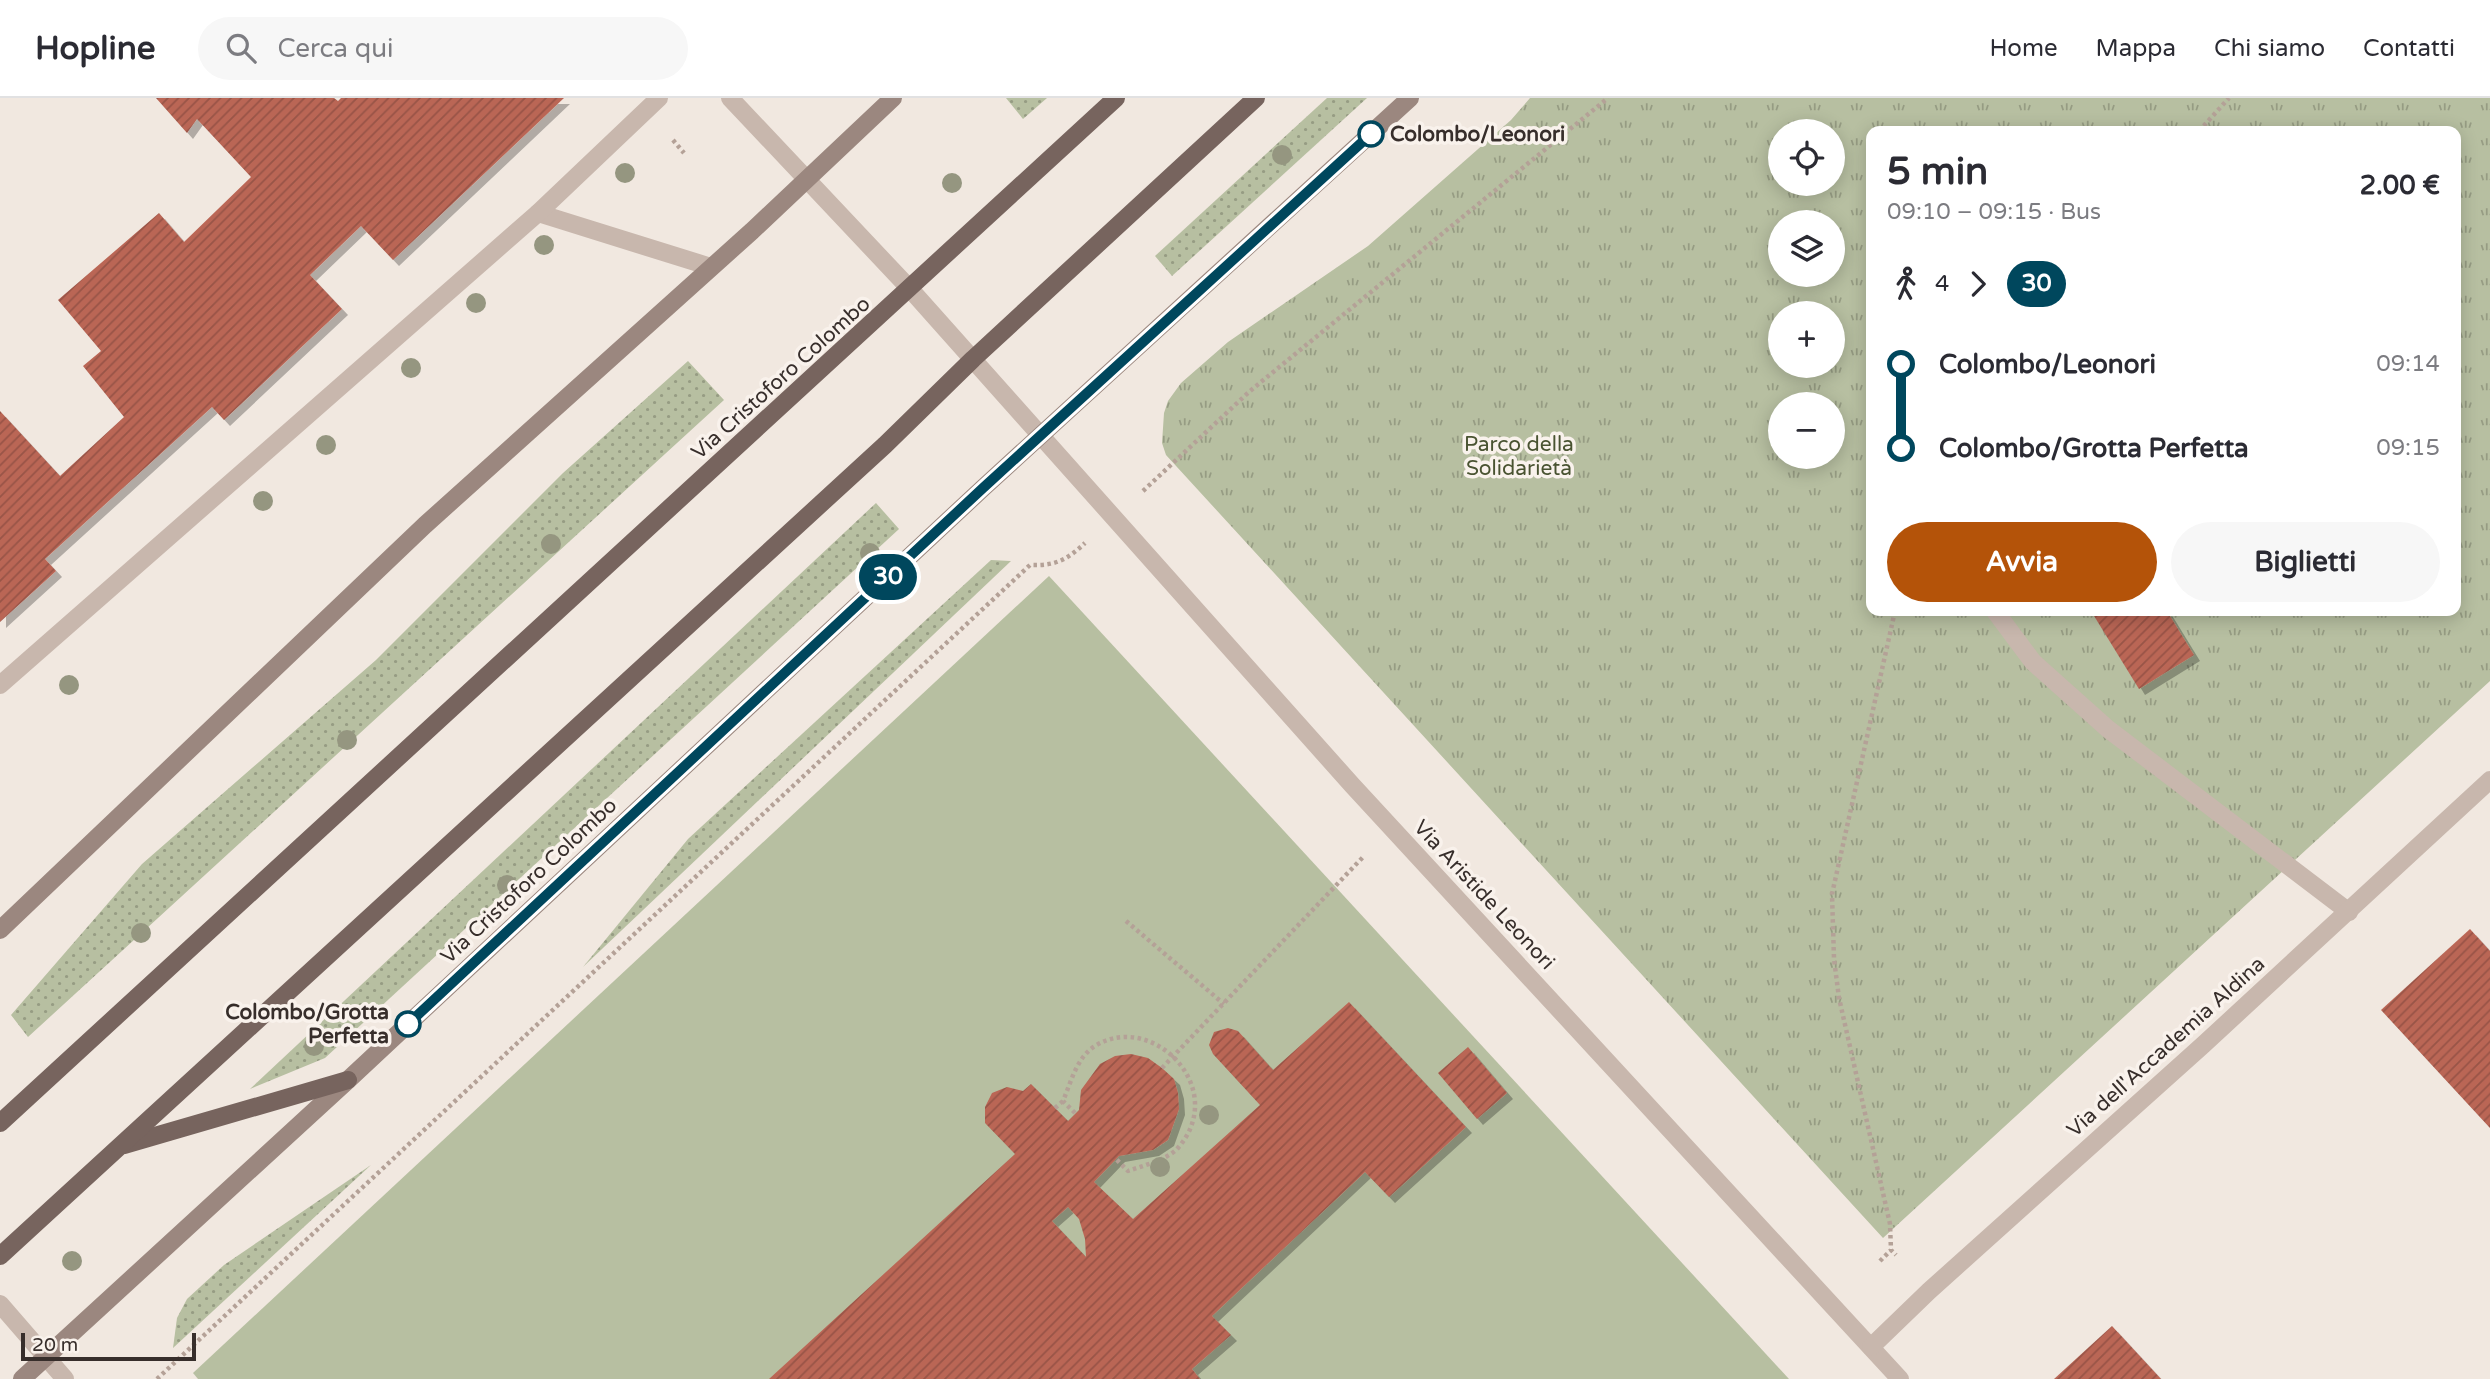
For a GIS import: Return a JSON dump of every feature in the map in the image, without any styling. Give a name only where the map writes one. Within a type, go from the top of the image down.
[{"type":"main road","points":[[0,930],[425,525],[808,179],[893,98]]},
{"type":"main road","name":"Via Cristoforo Colombo","points":[[0,1123],[911,290],[1116,98]]},
{"type":"main road","points":[[0,1256],[885,445],[972,359],[1256,98]]},
{"type":"main road","name":"Via Cristoforo Colombo","points":[[22,1379],[348,1080],[983,488],[1410,98]]},
{"type":"main road","points":[[117,1147],[348,1080]]},
{"type":"street","points":[[0,685],[538,213],[659,98]]},
{"type":"street","points":[[730,98],[911,290],[1042,436]]},
{"type":"street","points":[[538,213],[711,267]]},
{"type":"street","name":"Via Aristide Leonori","points":[[1042,436],[1391,827],[1900,1379]]},
{"type":"street","points":[[2000,616],[2033,662],[2108,729],[2349,912]]},
{"type":"street","name":"Via dell'Accademia Aldina","points":[[1871,1347],[2490,780]]},
{"type":"street","points":[[0,1304],[65,1379]]},
{"type":"path","points":[[1160,475],[1250,391],[1608,98]]},
{"type":"path","points":[[2204,126],[2229,98]]},
{"type":"path","points":[[674,141],[684,153]]},
{"type":"path","points":[[157,1379],[1030,565],[1047,566],[1064,561],[1072,555]]},
{"type":"path","points":[[1894,616],[1832,894],[1834,959],[1839,998],[1890,1224],[1891,1250],[1896,1255]]},
{"type":"path","points":[[1162,1068],[1391,827]]},
{"type":"path","points":[[1126,921],[1224,1004]]},
{"type":"path","points":[[1055,1108],[1063,1101],[1082,1057],[1096,1045],[1133,1039],[1153,1043],[1175,1057],[1193,1083],[1195,1112],[1188,1132],[1175,1151],[1128,1171],[1116,1159]]},
{"type":"path","points":[[1063,1101],[1075,1114]]},
{"type":"path","points":[[1880,1261],[1891,1250]]},
{"type":"green space","points":[[1006,98],[1047,98],[1023,119]]},
{"type":"green space","points":[[1327,98],[1367,98],[1172,276],[1155,256]]},
{"type":"green space","name":"Parco della Solidarietà","points":[[1530,98],[2490,98],[2490,681],[1883,1238],[1166,455],[1162,443],[1164,413],[1168,401],[1181,383],[1228,342],[1368,246],[1511,120]]},
{"type":"green space","points":[[688,361],[724,400],[28,1037],[11,1015],[142,864],[376,660],[563,473]]},
{"type":"green space","points":[[876,503],[899,529],[325,1058],[250,1089]]},
{"type":"green space","points":[[991,560],[1011,561],[583,967],[688,839]]},
{"type":"green space","points":[[1049,576],[1789,1379],[198,1379],[193,1373]]},
{"type":"green space","points":[[371,1165],[173,1348],[177,1318],[187,1299],[224,1265]]},
{"type":"building","points":[[156,98],[334,98],[338,101],[341,98],[564,98],[393,260],[361,226],[310,275],[342,309],[224,420],[212,407],[45,559],[56,571],[0,622],[0,411],[60,476],[124,417],[83,366],[101,351],[58,300],[159,213],[184,242],[251,177],[197,119],[187,133]]},
{"type":"building","points":[[2094,616],[2170,616],[2194,655],[2139,689]]},
{"type":"building","points":[[2470,929],[2490,951],[2490,1128],[2381,1010]]},
{"type":"building","points":[[1349,1002],[1466,1127],[1389,1197],[1365,1172],[1212,1316],[1231,1335],[1192,1369],[1200,1379],[769,1379],[1015,1154],[985,1123],[985,1107],[992,1093],[1007,1087],[1023,1091],[1031,1084],[1068,1121],[1079,1110],[1081,1090],[1100,1064],[1115,1056],[1131,1054],[1148,1058],[1162,1068],[1174,1079],[1178,1093],[1179,1109],[1168,1140],[1153,1150],[1119,1156],[1094,1182],[1133,1219],[1260,1105],[1213,1054],[1209,1045],[1214,1032],[1228,1028],[1238,1031],[1273,1070]],"holes":[[[1068,1207],[1079,1219],[1085,1239],[1086,1257],[1052,1221]]]},
{"type":"building","points":[[1468,1047],[1507,1093],[1477,1119],[1438,1073]]},
{"type":"building","points":[[2112,1326],[2161,1379],[2054,1379]]},
{"type":"bus line","name":"30","points":[[408,1024],[983,488],[1371,134]]},
{"type":"place","name":"Colombo/Leonori","points":[[1371,134]]},
{"type":"place","name":"Colombo/Grotta Perfetta","points":[[408,1024]]}]
